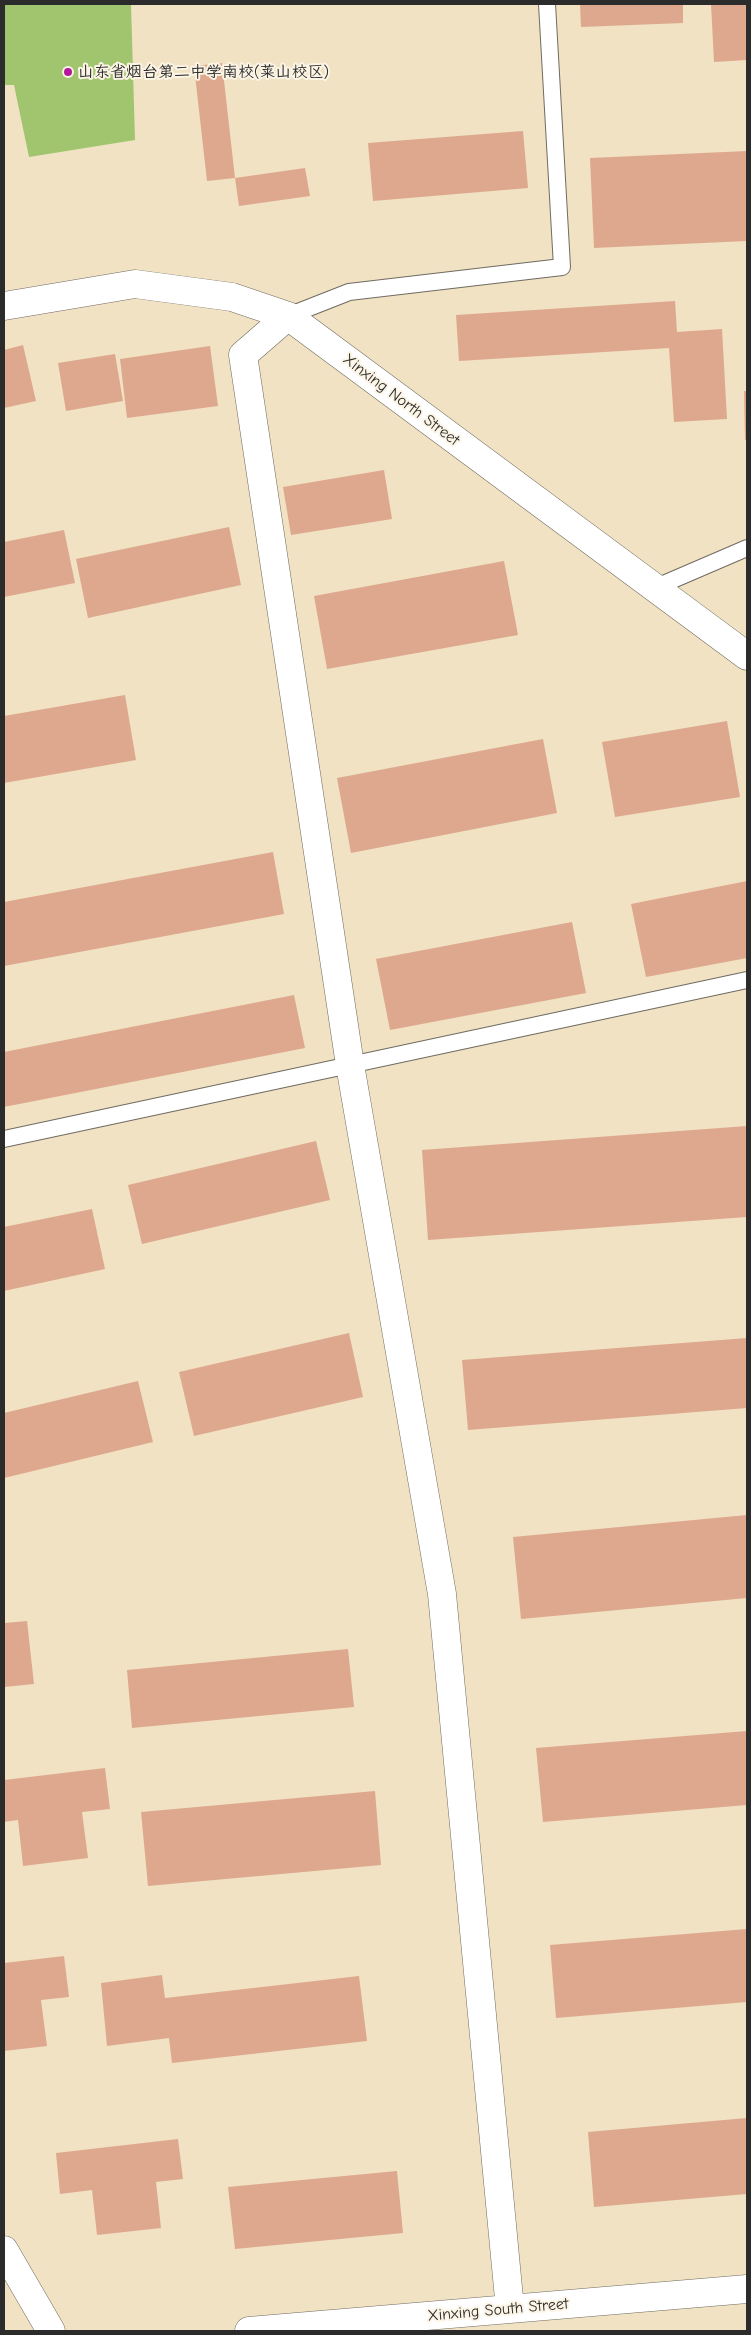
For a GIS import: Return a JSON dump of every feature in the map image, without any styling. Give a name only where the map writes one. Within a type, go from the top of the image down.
[{"type":"street","name":"Xinxing North Street","points":[[4,306],[135,284],[232,297],[288,316],[747,656]]},
{"type":"street","points":[[288,316],[243,355],[350,1065],[442,1594],[510,2309]]},
{"type":"street","points":[[4,2250],[50,2331]]},
{"type":"street","name":"Xinxing South Street","points":[[249,2331],[747,2289]]},
{"type":"lane","points":[[288,316],[349,292],[562,267],[547,4]]},
{"type":"lane","points":[[654,588],[747,548]]},
{"type":"lane","points":[[4,1139],[747,980]]},
{"type":"green space","name":"山东省烟台第二中学南校(莱山校区)","points":[[4,4],[131,4],[135,140],[29,157],[14,85],[4,85]]},
{"type":"building","points":[[580,4],[683,4],[683,23],[581,27]]},
{"type":"building","points":[[711,4],[747,4],[747,60],[714,62]]},
{"type":"building","points":[[222,63],[235,178],[207,181],[194,66]]},
{"type":"building","points":[[523,131],[528,188],[373,201],[368,143]]},
{"type":"building","points":[[747,151],[747,241],[594,248],[590,158]]},
{"type":"building","points":[[305,168],[310,196],[239,206],[235,178]]},
{"type":"building","points":[[675,301],[677,332],[722,329],[727,419],[674,422],[669,348],[459,361],[456,315]]},
{"type":"building","points":[[23,345],[36,401],[4,408],[4,350]]},
{"type":"building","points":[[210,346],[218,406],[127,418],[120,359]]},
{"type":"building","points":[[115,354],[123,401],[66,411],[58,363]]},
{"type":"building","points":[[744,391],[747,391],[747,440],[745,440]]},
{"type":"building","points":[[384,470],[392,519],[291,535],[283,487]]},
{"type":"building","points":[[229,527],[241,585],[88,618],[76,559]]},
{"type":"building","points":[[64,530],[75,583],[4,597],[4,542]]},
{"type":"building","points":[[504,561],[518,635],[327,669],[314,596]]},
{"type":"building","points":[[125,695],[136,760],[4,783],[4,716]]},
{"type":"building","points":[[727,721],[740,797],[615,817],[602,742]]},
{"type":"building","points":[[543,739],[557,813],[351,853],[337,778]]},
{"type":"building","points":[[273,852],[284,914],[4,966],[4,902]]},
{"type":"building","points":[[747,881],[747,958],[646,977],[631,904]]},
{"type":"building","points":[[572,922],[586,993],[390,1030],[376,959]]},
{"type":"building","points":[[294,995],[305,1048],[4,1107],[4,1052]]},
{"type":"building","points":[[747,1126],[747,1217],[428,1240],[422,1150]]},
{"type":"building","points":[[316,1141],[330,1200],[142,1244],[128,1185]]},
{"type":"building","points":[[92,1209],[105,1269],[4,1291],[4,1227]]},
{"type":"building","points":[[349,1333],[363,1397],[194,1436],[179,1372]]},
{"type":"building","points":[[747,1338],[747,1408],[468,1430],[462,1360]]},
{"type":"building","points":[[138,1381],[153,1442],[4,1478],[4,1413]]},
{"type":"building","points":[[747,1515],[747,1598],[521,1619],[513,1537]]},
{"type":"building","points":[[27,1621],[34,1684],[4,1687],[4,1623]]},
{"type":"building","points":[[348,1649],[354,1707],[132,1728],[127,1670]]},
{"type":"building","points":[[747,1731],[747,1805],[543,1822],[536,1748]]},
{"type":"building","points":[[105,1768],[110,1809],[82,1812],[88,1858],[23,1866],[18,1820],[4,1822],[4,1780]]},
{"type":"building","points":[[375,1791],[381,1865],[148,1886],[141,1812]]},
{"type":"building","points":[[747,1929],[747,2002],[556,2018],[550,1945]]},
{"type":"building","points":[[64,1956],[69,1997],[41,2000],[47,2046],[4,2051],[4,1963]]},
{"type":"building","points":[[162,1975],[165,1998],[359,1976],[367,2041],[172,2063],[169,2038],[107,2046],[101,1983]]},
{"type":"building","points":[[747,2118],[747,2194],[594,2207],[588,2132]]},
{"type":"building","points":[[178,2139],[183,2179],[156,2182],[161,2228],[97,2235],[92,2190],[60,2194],[56,2153]]},
{"type":"building","points":[[397,2171],[403,2233],[235,2249],[228,2187]]},
{"type":"place","name":"山东省烟台第二中学南校(莱山校区)","points":[[68,72]]}]
